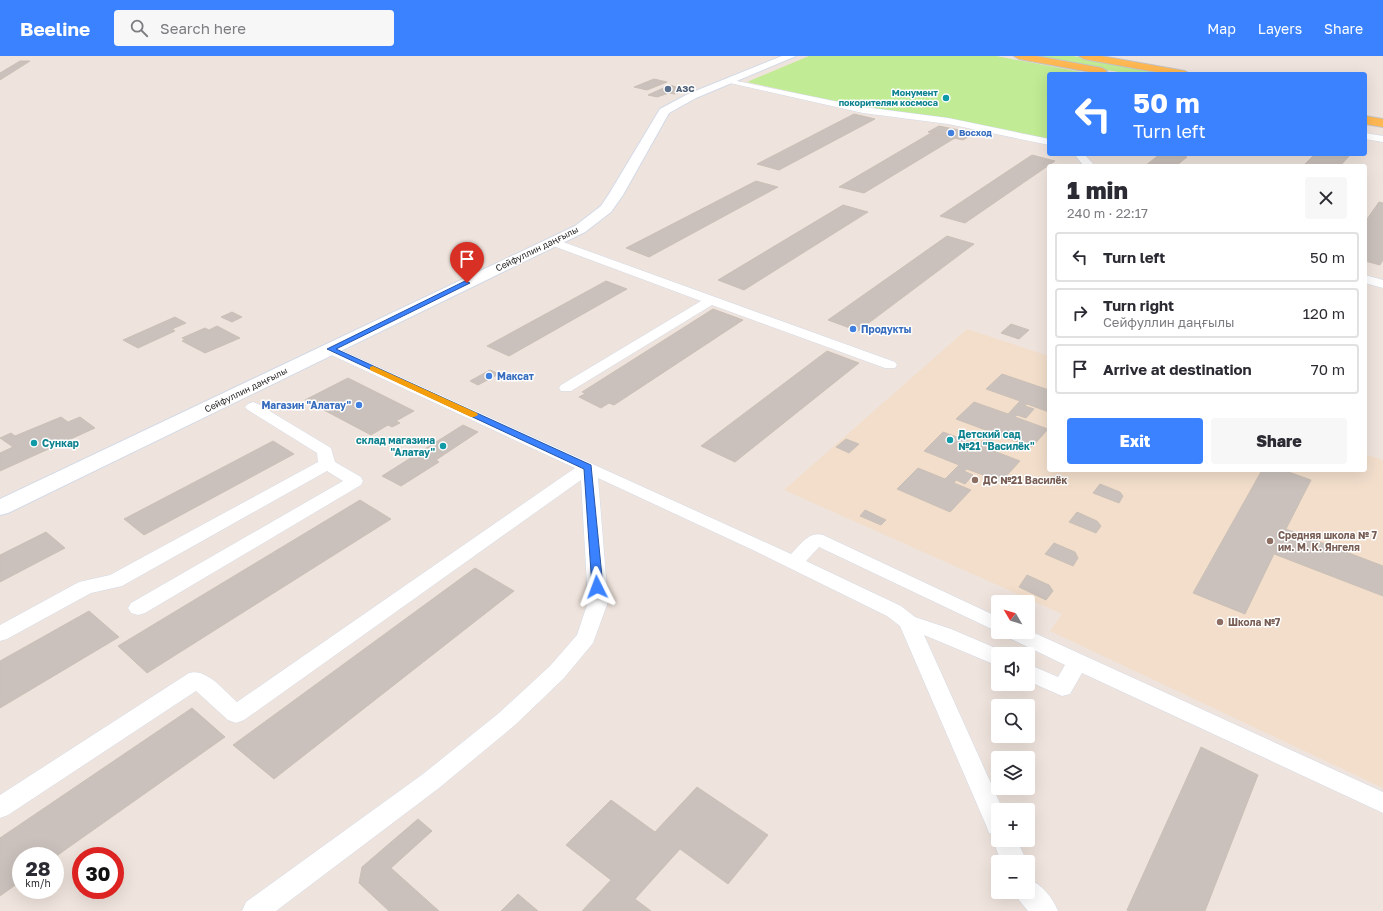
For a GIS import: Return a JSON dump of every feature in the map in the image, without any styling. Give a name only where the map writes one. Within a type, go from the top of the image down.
[{"type":"main road","points":[[1019,56],[1105,72]]},
{"type":"main road","points":[[1084,56],[1174,72]]},
{"type":"main road","points":[[1367,120],[1383,124]]},
{"type":"street","name":"Сейфуллин даңғылы","points":[[0,508],[580,229],[595,219],[606,209],[616,195],[664,111],[692,96],[791,56]]},
{"type":"street","points":[[730,81],[857,109],[948,121],[1047,142]]},
{"type":"street","points":[[1367,136],[1383,139]]},
{"type":"street","points":[[1081,156],[1088,164]]},
{"type":"street","points":[[552,242],[890,365]]},
{"type":"street","points":[[1367,280],[1383,284]]},
{"type":"street","points":[[566,388],[711,300]]},
{"type":"street","points":[[330,349],[794,562],[894,611],[908,622],[944,634],[991,655]]},
{"type":"street","points":[[138,608],[355,481],[327,464],[325,451],[253,407]]},
{"type":"street","points":[[0,634],[86,587],[115,581],[327,464]]},
{"type":"street","points":[[0,808],[197,679],[236,714],[588,467]]},
{"type":"street","points":[[255,911],[431,780],[508,719],[557,672],[586,638],[598,602],[588,467]]},
{"type":"street","points":[[794,562],[817,539],[991,622]]},
{"type":"street","points":[[908,622],[991,809]]},
{"type":"street","points":[[1029,639],[1292,759],[1383,803]]},
{"type":"street","points":[[1035,675],[1062,688],[1078,662]]},
{"type":"street","points":[[1035,899],[1045,911]]},
{"type":"shaded area","points":[[967,329],[1047,355],[1047,472],[1367,472],[1367,455],[1383,460],[1383,788],[1050,631],[1062,614],[1035,602],[1035,595],[1019,595],[784,490]]},
{"type":"green space","points":[[809,56],[996,56],[1081,72],[1047,72],[1047,139],[925,115],[854,106],[747,82]]},
{"type":"green space","points":[[1031,56],[1073,56],[1163,72],[1118,72]]},
{"type":"building","points":[[20,61],[30,61],[0,80],[0,73]]},
{"type":"building","points":[[654,79],[667,82],[647,90],[634,87]]},
{"type":"building","points":[[670,85],[685,90],[675,94],[669,93],[657,97],[648,95]]},
{"type":"building","points":[[854,114],[875,119],[779,170],[757,164]]},
{"type":"building","name":"Восход","points":[[939,126],[974,133],[963,140],[928,132]]},
{"type":"building","points":[[931,133],[955,138],[864,193],[839,187]]},
{"type":"building","points":[[1032,155],[1055,161],[1051,164],[1047,164],[1047,167],[965,223],[940,216]]},
{"type":"building","points":[[1158,156],[1187,157],[1178,164],[1148,164]]},
{"type":"building","points":[[1313,156],[1349,156],[1342,164],[1305,164]]},
{"type":"building","points":[[756,181],[778,187],[649,257],[626,248]]},
{"type":"building","points":[[1379,202],[1383,203],[1383,260],[1380,265],[1367,262],[1367,219]]},
{"type":"building","points":[[843,205],[868,212],[744,290],[718,280]]},
{"type":"building","points":[[947,236],[974,244],[858,331],[828,320]]},
{"type":"building","points":[[606,281],[627,289],[509,356],[487,346]]},
{"type":"building","points":[[713,309],[743,320],[614,405],[609,403],[601,408],[579,397],[586,393],[582,392]]},
{"type":"building","points":[[232,312],[242,317],[232,322],[221,317]]},
{"type":"building","points":[[175,317],[186,323],[172,329],[175,331],[138,348],[123,340]]},
{"type":"building","points":[[1011,324],[1029,330],[1019,339],[1001,333]]},
{"type":"building","points":[[217,326],[240,338],[205,353],[182,341],[185,339],[182,338],[205,328],[209,330]]},
{"type":"building","points":[[827,351],[859,363],[735,462],[701,446]]},
{"type":"building","points":[[490,370],[499,374],[478,385],[470,381]]},
{"type":"building","name":"Детский сад №21 \"Василёк\"","points":[[1002,374],[1047,389],[1047,411],[1027,404],[1025,406],[1034,409],[1026,418],[1017,415],[1015,417],[1047,429],[1047,430],[1032,447],[998,435],[986,448],[1020,461],[1001,482],[967,469],[964,471],[973,475],[965,484],[956,480],[954,483],[971,490],[950,512],[897,489],[918,468],[945,479],[959,465],[924,451],[943,432],[978,445],[991,432],[956,419],[974,402],[1008,414],[1020,401],[986,389]]},
{"type":"building","name":"Магазин \"Алатау\"","points":[[348,378],[414,411],[396,421],[400,423],[392,427],[388,425],[371,435],[305,400]]},
{"type":"building","name":"Сункар","points":[[61,417],[68,422],[80,417],[95,428],[0,471],[0,453],[13,447],[0,438],[11,433],[15,436]]},
{"type":"building","name":"склад магазина \"Алатау\"","points":[[463,425],[478,432],[436,460],[439,462],[401,486],[382,476]]},
{"type":"building","points":[[846,439],[859,444],[849,453],[836,447]]},
{"type":"building","points":[[273,441],[294,454],[144,535],[124,519]]},
{"type":"building","name":"Средняя школа № 7 им. М. К. Янгеля","points":[[1261,472],[1289,472],[1311,480],[1286,529],[1383,566],[1383,596],[1274,554],[1245,614],[1193,593]]},
{"type":"building","points":[[1100,484],[1120,492],[1123,496],[1119,503],[1093,493]]},
{"type":"building","points":[[360,500],[391,519],[147,673],[118,646]]},
{"type":"building","points":[[865,510],[886,520],[881,525],[860,516]]},
{"type":"building","points":[[1077,512],[1097,521],[1101,526],[1096,533],[1069,522]]},
{"type":"building","points":[[46,532],[65,548],[0,582],[0,555]]},
{"type":"building","points":[[1054,543],[1075,552],[1078,558],[1073,566],[1045,554]]},
{"type":"building","points":[[475,568],[514,591],[274,779],[233,745]]},
{"type":"building","points":[[1027,575],[1049,585],[1053,591],[1046,600],[1019,587]]},
{"type":"building","points":[[89,611],[119,637],[0,708],[0,661]]},
{"type":"building","points":[[192,708],[225,737],[64,851],[64,847],[12,847],[12,887],[0,896],[0,838]]},
{"type":"building","points":[[1201,747],[1258,775],[1205,911],[1128,911],[1127,910]]},
{"type":"building","points":[[697,787],[768,835],[728,884],[680,849],[635,899],[651,911],[582,911],[611,880],[566,845],[611,800],[655,832]]},
{"type":"building","points":[[418,819],[432,831],[391,868],[439,911],[389,911],[359,883],[362,867]]},
{"type":"building","points":[[518,894],[538,911],[501,911]]},
{"type":"slow traffic","points":[[373,369],[474,415]]},
{"type":"place","name":"АЗС","points":[[668,89]]},
{"type":"place","name":"Монумент покорителям космоса","points":[[946,98]]},
{"type":"place","name":"Восход","points":[[951,133]]},
{"type":"place","name":"Продукты","points":[[853,329]]},
{"type":"place","name":"Максат","points":[[489,376]]},
{"type":"place","name":"Магазин \"Алатау\"","points":[[359,405]]},
{"type":"place","name":"Детский сад №21 \"Василёк\"","points":[[950,440]]},
{"type":"place","name":"Сункар","points":[[34,443]]},
{"type":"place","name":"склад магазина \"Алатау\"","points":[[443,446]]},
{"type":"place","name":"ДС №21 Василёк","points":[[975,480]]},
{"type":"place","name":"Средняя школа № 7 им. М. К. Янгеля","points":[[1270,541]]},
{"type":"place","name":"Школа №7","points":[[1220,622]]},
{"type":"route","points":[[467,283],[330,349],[588,467],[595,543],[597,587]]}]
